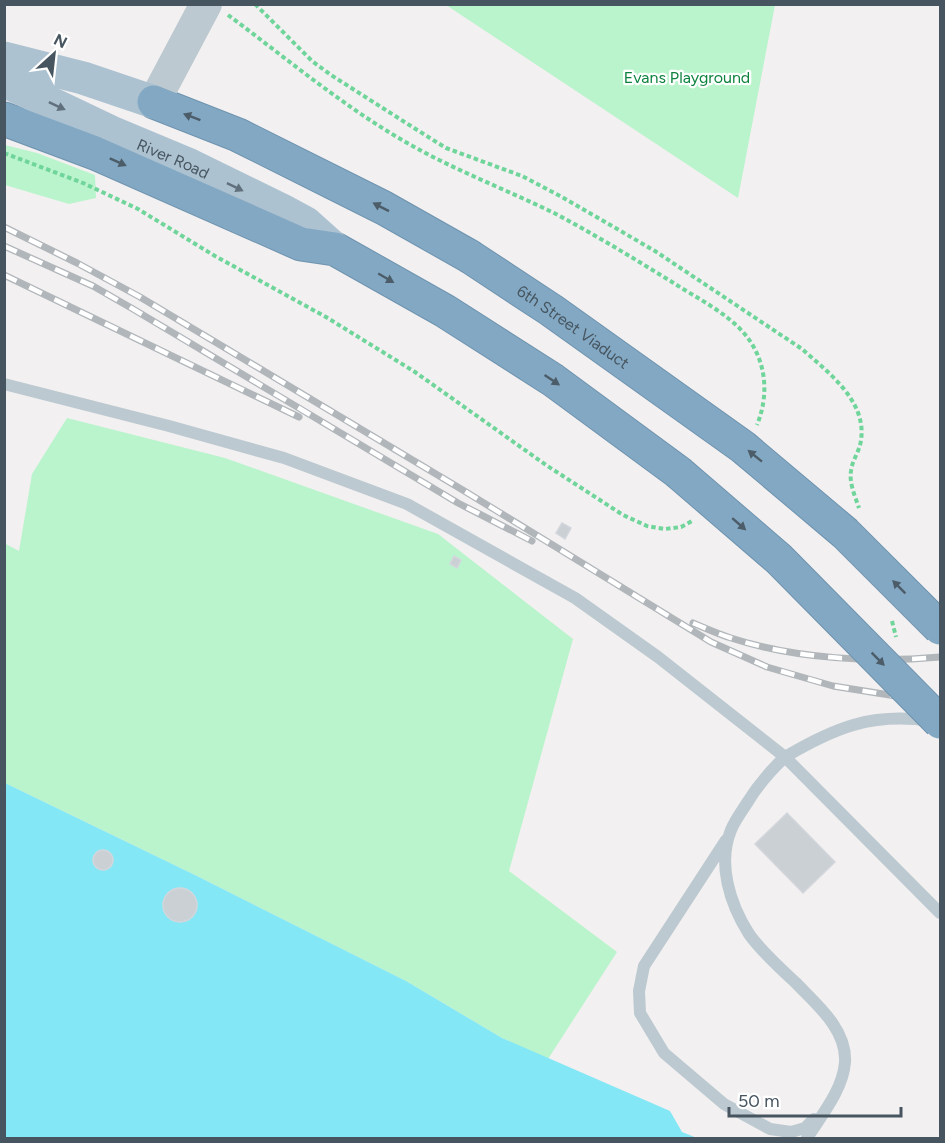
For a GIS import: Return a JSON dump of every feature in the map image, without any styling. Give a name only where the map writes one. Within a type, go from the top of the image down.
[{"type":"highway","name":"6th Street Viaduct","points":[[153,102],[238,135],[384,208],[469,256],[560,316],[743,447],[845,533],[940,628]]},
{"type":"highway","points":[[4,118],[278,221],[302,244],[335,249],[445,311],[553,380],[678,472],[779,559],[940,723]]},
{"type":"main road","points":[[4,58],[83,78],[153,102]]},
{"type":"main road","name":"River Road","points":[[4,81],[111,132],[190,165],[278,221]]},
{"type":"street","points":[[153,102],[206,4]]},
{"type":"lane","points":[[4,384],[284,458],[406,504],[575,598],[658,657],[785,758],[940,913]]},
{"type":"lane","points":[[826,1108],[805,1128],[791,1132],[770,1129],[724,1104],[664,1053],[640,1013],[639,991],[644,966],[759,784],[785,758],[822,736],[847,726],[876,720],[917,719],[940,723]]},
{"type":"lane","points":[[730,832],[725,854],[726,879],[736,910],[750,936],[828,1016],[842,1042],[845,1061],[840,1083],[807,1138]]},
{"type":"path","points":[[255,4],[312,61],[414,129],[446,148],[522,176],[562,197],[655,252],[802,350],[837,381],[858,410],[862,421],[862,432],[851,470]]},
{"type":"green space","name":"Evans Playground","points":[[446,5],[775,5],[738,198]]},
{"type":"green space","points":[[5,145],[37,153],[95,175],[96,198],[69,204],[5,185]]},
{"type":"green space","points":[[67,418],[225,458],[438,534],[573,639],[509,871],[617,952],[548,1059],[502,1038],[406,981],[5,783],[4,543],[19,551],[32,474]]},
{"type":"water","points":[[5,783],[406,981],[502,1038],[670,1111],[682,1132],[697,1138],[5,1138]]},
{"type":"building","points":[[562,523],[571,528],[565,539],[556,533]]},
{"type":"building","points":[[454,556],[461,560],[457,568],[450,564]]},
{"type":"building","points":[[787,813],[835,862],[803,893],[755,844]]},
{"type":"building","points":[[99,850],[107,850],[113,856],[113,864],[107,870],[99,870],[93,864],[93,856]]},
{"type":"building","points":[[180,888],[192,893],[197,905],[192,917],[180,922],[168,917],[163,905],[168,893]]},
{"type":"railway","points":[[4,227],[140,297],[711,642],[767,667],[833,686],[940,703]]},
{"type":"railway","points":[[4,246],[93,286],[458,503],[532,541]]},
{"type":"railway","points":[[4,275],[299,417]]},
{"type":"railway","points":[[693,623],[756,645],[808,655],[888,660],[940,657]]}]
